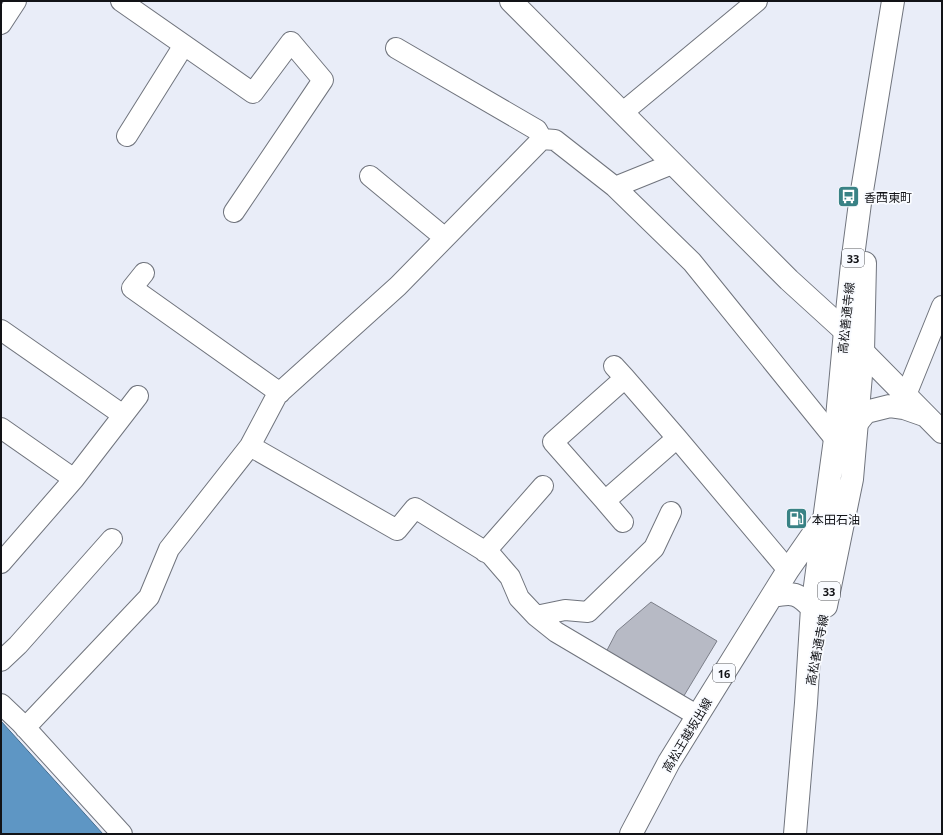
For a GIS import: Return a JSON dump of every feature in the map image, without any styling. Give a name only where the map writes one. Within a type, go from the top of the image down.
[{"type":"main road","points":[[511,1],[672,164],[790,280],[844,330],[862,362],[885,374],[942,432]]},
{"type":"main road","name":"高松善通寺線","points":[[806,703],[822,586],[825,517],[835,439],[844,330],[860,203],[893,1]]},
{"type":"main road","name":"高松善通寺線","points":[[795,834],[812,608],[822,586],[852,479],[862,362],[865,266],[884,121],[905,1]]},
{"type":"main road","points":[[839,397],[847,376],[862,362]]},
{"type":"main road","points":[[857,423],[866,412],[890,406],[904,408],[927,416]]},
{"type":"main road","name":"高松善通寺線","points":[[825,517],[852,479]]},
{"type":"main road","name":"高松王越坂出線","points":[[631,834],[670,762],[698,716],[788,570],[825,517]]},
{"type":"main road","points":[[788,570],[799,572],[822,586]]},
{"type":"main road","points":[[773,596],[789,593],[797,595],[812,608]]},
{"type":"street","points":[[1,24],[16,1]]},
{"type":"street","points":[[120,1],[254,93],[291,42],[323,80],[234,212]]},
{"type":"street","points":[[622,113],[757,1]]},
{"type":"street","points":[[127,136],[184,45]]},
{"type":"street","points":[[396,48],[537,130],[542,139]]},
{"type":"street","points":[[25,728],[149,597],[168,549],[250,446],[277,395],[398,286],[542,139],[555,140],[615,187],[692,262],[835,439]]},
{"type":"street","points":[[615,187],[672,164]]},
{"type":"street","points":[[370,176],[445,238]]},
{"type":"street","points":[[144,273],[132,288],[280,393]]},
{"type":"street","points":[[906,395],[942,306]]},
{"type":"street","points":[[1,330],[123,415]]},
{"type":"street","points":[[623,522],[605,501],[548,445],[619,372],[677,438],[788,570]]},
{"type":"street","points":[[1,563],[74,479],[138,396]]},
{"type":"street","points":[[1,428],[74,479]]},
{"type":"street","points":[[605,501],[677,438]]},
{"type":"street","points":[[250,446],[397,530],[415,508],[491,555],[510,578],[520,598],[536,616],[556,632],[698,716]]},
{"type":"street","points":[[485,552],[543,486]]},
{"type":"street","points":[[536,616],[565,610],[588,612],[654,548],[671,512]]},
{"type":"street","points":[[1,661],[18,645],[112,540]]},
{"type":"street","points":[[1,704],[25,728],[122,834]]},
{"type":"water","points":[[1,721],[103,834],[1,834]]},
{"type":"building","points":[[651,602],[717,641],[682,699],[605,654],[617,631]]},
{"type":"place","name":"香西東町","points":[[848,197]]},
{"type":"place","name":"本田石油","points":[[796,519]]}]
